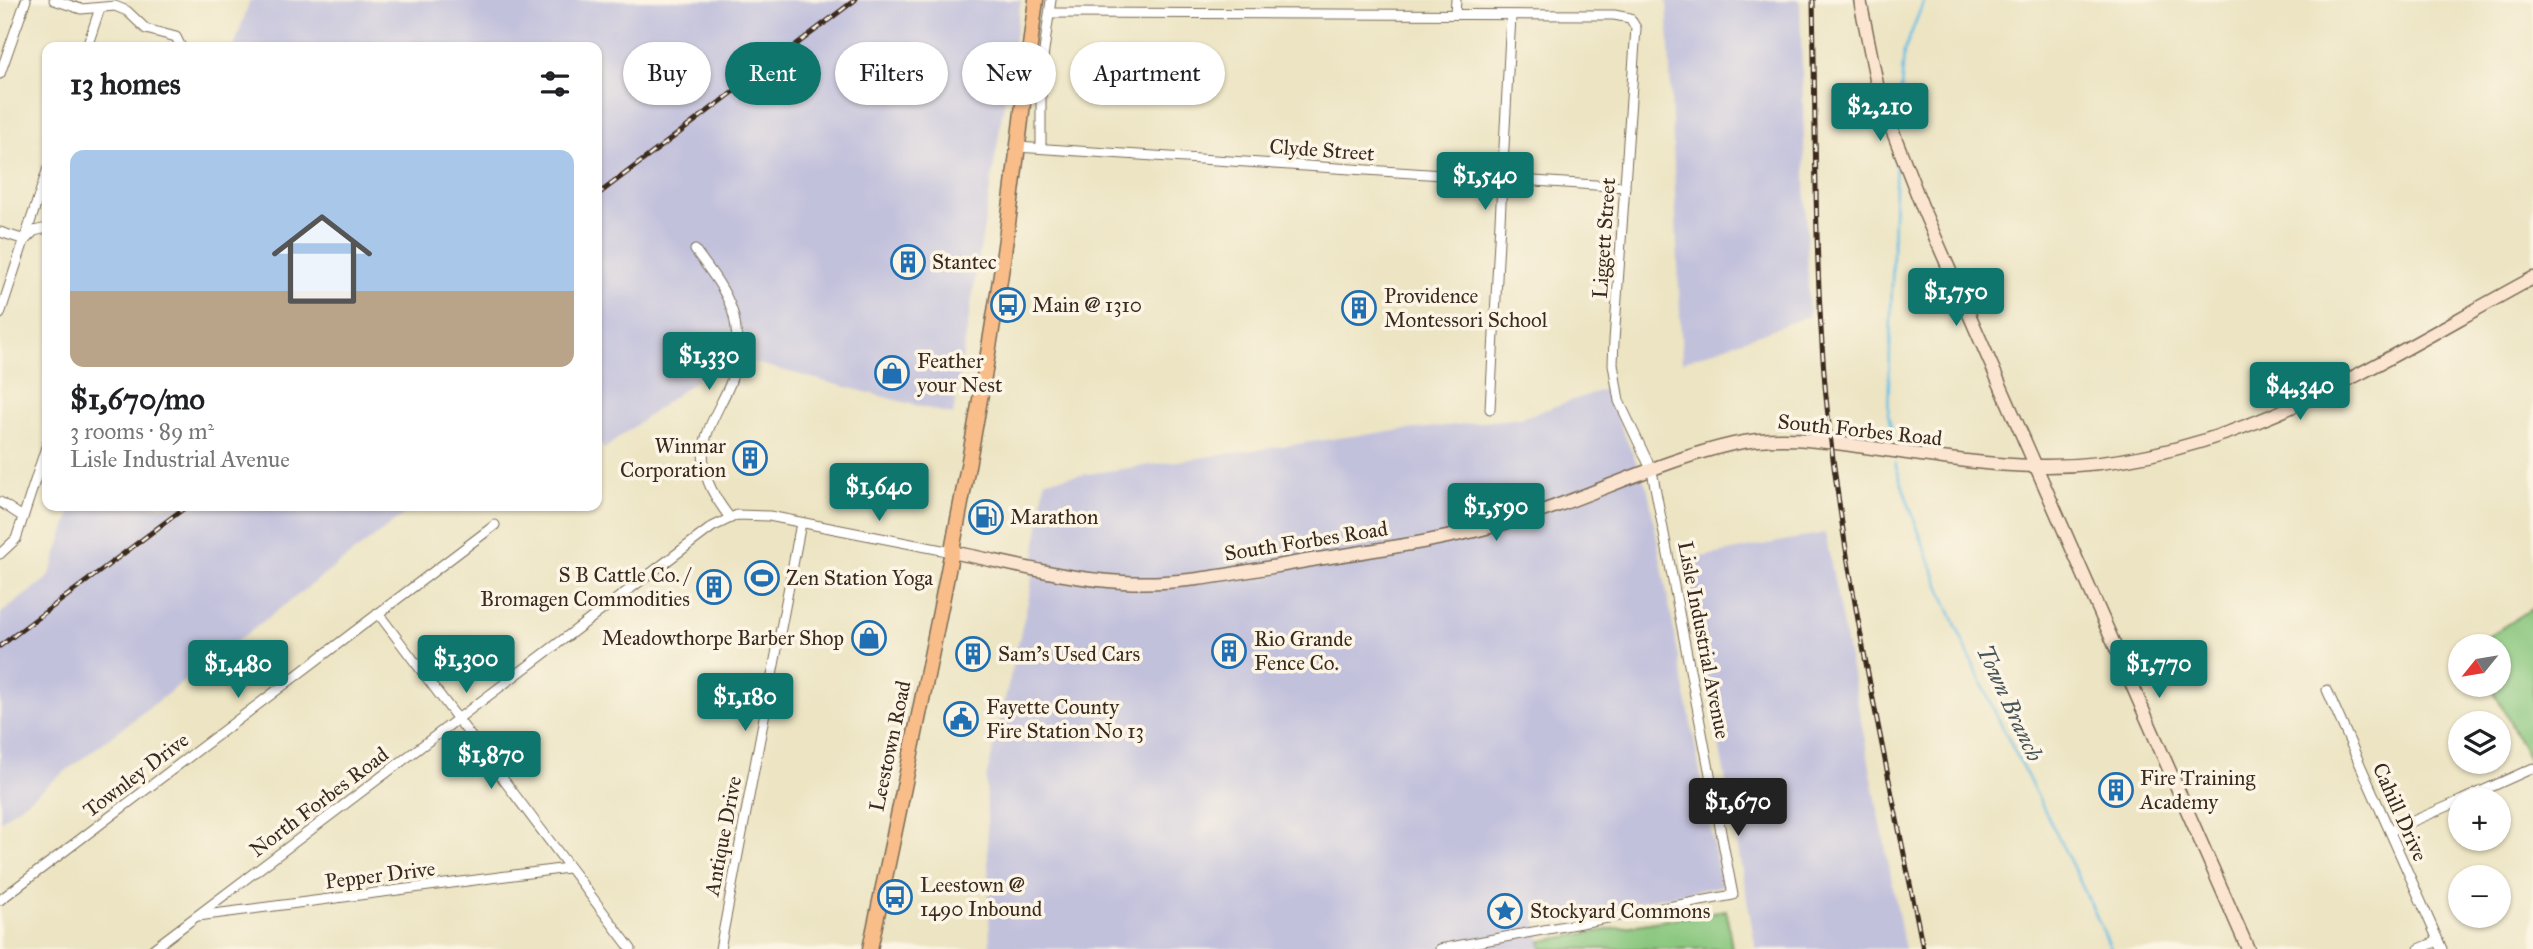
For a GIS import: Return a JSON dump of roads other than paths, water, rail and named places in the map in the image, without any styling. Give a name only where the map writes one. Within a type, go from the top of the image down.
[{"type":"main road","name":"Leestown Road","points":[[870,949],[952,552],[996,304],[1036,0]]},
{"type":"main road","points":[[1860,0],[1880,99],[1910,175],[2248,949]]},
{"type":"main road","name":"South Forbes Road","points":[[952,552],[1118,582],[1175,581],[1464,534],[1532,515],[1732,444],[1777,439],[1831,442],[1959,460],[2035,466],[2131,459],[2218,438],[2285,412],[2533,278]]},
{"type":"street","points":[[0,74],[26,0]]},
{"type":"street","points":[[54,0],[81,9],[109,6],[127,10],[146,29],[167,32],[176,37],[178,42]]},
{"type":"street","points":[[1041,148],[1041,73],[1051,0]]},
{"type":"street","points":[[1455,13],[1456,0]]},
{"type":"street","points":[[89,42],[100,8]]},
{"type":"street","points":[[1049,13],[1455,13],[1511,16],[1490,410]]},
{"type":"street","name":"Liggett Street","points":[[1511,16],[1614,15],[1630,18],[1637,35],[1614,341],[1615,382],[1619,401],[1653,471]]},
{"type":"street","name":"Clyde Street","points":[[1017,146],[1625,187]]},
{"type":"street","points":[[0,314],[42,187]]},
{"type":"street","points":[[25,240],[34,231],[42,229]]},
{"type":"street","points":[[0,232],[25,240]]},
{"type":"street","points":[[695,250],[722,288],[733,311],[734,372],[708,428],[704,457],[710,488],[730,518]]},
{"type":"street","points":[[0,554],[16,539],[42,459]]},
{"type":"street","name":"Lisle Industrial Avenue","points":[[1440,949],[1733,895],[1653,471]]},
{"type":"street","points":[[0,502],[23,517]]},
{"type":"street","name":"North Forbes Road","points":[[153,949],[458,720],[667,558],[730,518],[752,514],[952,552]]},
{"type":"street","name":"Antique Drive","points":[[720,949],[801,523]]},
{"type":"street","name":"Townley Drive","points":[[0,900],[495,525]]},
{"type":"street","points":[[378,613],[631,949]]},
{"type":"street","name":"Cahill Drive","points":[[2327,690],[2440,945]]},
{"type":"street","points":[[2488,788],[2533,768]]},
{"type":"street","points":[[2390,831],[2448,806]]},
{"type":"street","name":"Pepper Drive","points":[[197,916],[568,868]]},
{"type":"street","points":[[2419,949],[2440,945]]},
{"type":"waterway","name":"Town Branch","points":[[1898,129],[1904,52],[1924,0]]},
{"type":"waterway","name":"Town Branch","points":[[1893,437],[1888,414],[1896,153]]},
{"type":"waterway","name":"Town Branch","points":[[1895,463],[1928,557],[1966,649],[2111,949]]},
{"type":"railway","points":[[602,191],[855,0]]},
{"type":"railway","points":[[1813,0],[1818,254],[1827,407],[1856,611],[1923,949]]},
{"type":"railway","points":[[0,646],[180,511]]},
{"type":"place","name":"Stantec","points":[[908,262]]},
{"type":"place","name":"Main @ 1310","points":[[1008,305]]},
{"type":"place","name":"Providence Montessori School","points":[[1359,308]]},
{"type":"place","name":"Feather your Nest","points":[[892,373]]},
{"type":"place","name":"Winmar Corporation","points":[[750,458]]},
{"type":"place","name":"Marathon","points":[[986,517]]},
{"type":"place","name":"Zen Station Yoga","points":[[762,578]]},
{"type":"place","name":"S B Cattle Co. / Bromagen Commodities","points":[[714,587]]},
{"type":"place","name":"Meadowthorpe Barber Shop","points":[[869,638]]},
{"type":"place","name":"Rio Grande Fence Co.","points":[[1229,651]]},
{"type":"place","name":"Sam's Used Cars","points":[[973,654]]},
{"type":"place","name":"Fayette County Fire Station No 13","points":[[961,719]]},
{"type":"place","name":"Fire Training Academy","points":[[2116,790]]},
{"type":"place","name":"Leestown @ 1490 Inbound","points":[[895,897]]},
{"type":"place","name":"Stockyard Commons","points":[[1505,911]]}]
